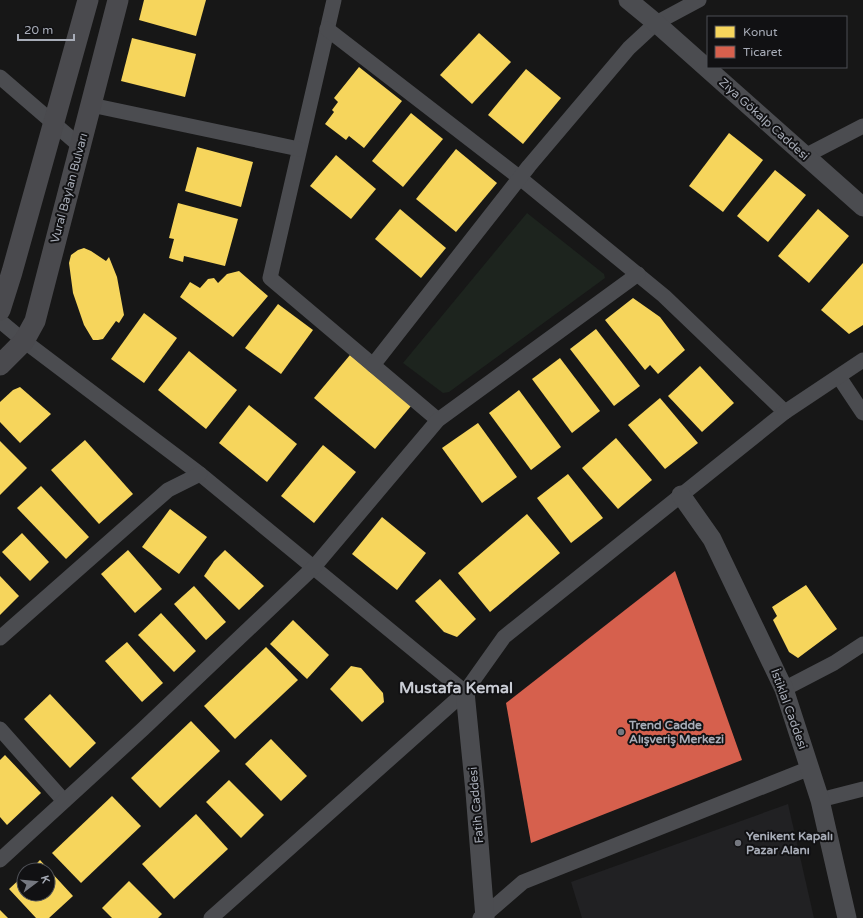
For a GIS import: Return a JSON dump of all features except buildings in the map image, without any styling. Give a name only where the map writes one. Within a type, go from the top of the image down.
[{"type":"main road","points":[[0,310],[88,0]]},
{"type":"main road","name":"Vural Baylan Bulvarı","points":[[0,365],[24,341],[35,322],[118,0]]},
{"type":"street","points":[[334,0],[270,278],[438,420]]},
{"type":"street","name":"Ziya Gökalp Caddesi","points":[[628,0],[656,23],[863,207]]},
{"type":"street","points":[[373,365],[520,178],[629,48],[656,23],[699,0]]},
{"type":"street","points":[[327,29],[520,178],[638,274],[664,296],[784,412]]},
{"type":"street","points":[[0,78],[80,146]]},
{"type":"street","points":[[91,105],[299,149]]},
{"type":"street","points":[[805,156],[863,126]]},
{"type":"street","points":[[0,860],[143,729],[314,567],[438,420],[638,274]]},
{"type":"street","points":[[0,321],[24,341],[200,474],[465,692]]},
{"type":"street","points":[[211,918],[465,692],[504,638],[784,412],[863,360]]},
{"type":"street","points":[[838,377],[863,413]]},
{"type":"street","points":[[0,638],[168,490],[200,474]]},
{"type":"street","name":"İstiklal Caddesi","points":[[681,495],[712,539],[784,689],[820,800],[847,918]]},
{"type":"street","points":[[784,689],[834,662],[863,644]]},
{"type":"street","name":"Fatih Caddesi","points":[[465,692],[475,792],[483,917]]},
{"type":"street","points":[[0,729],[64,801]]},
{"type":"street","points":[[483,917],[522,882],[810,768]]},
{"type":"street","points":[[820,800],[863,789]]},
{"type":"shaded area","points":[[527,213],[604,274],[605,278],[449,392],[443,393],[403,363]]},
{"type":"shaded area","name":"Yenikent Kapalı Pazar Alanı","points":[[788,804],[814,918],[582,918],[571,882]]},
{"type":"place","name":"Trend Cadde Alışveriş Merkezi","points":[[621,732]]},
{"type":"place","name":"Yenikent Kapalı Pazar Alanı","points":[[738,843]]},
{"type":"district","name":"Mustafa Kemal","points":[[456,687]]}]
